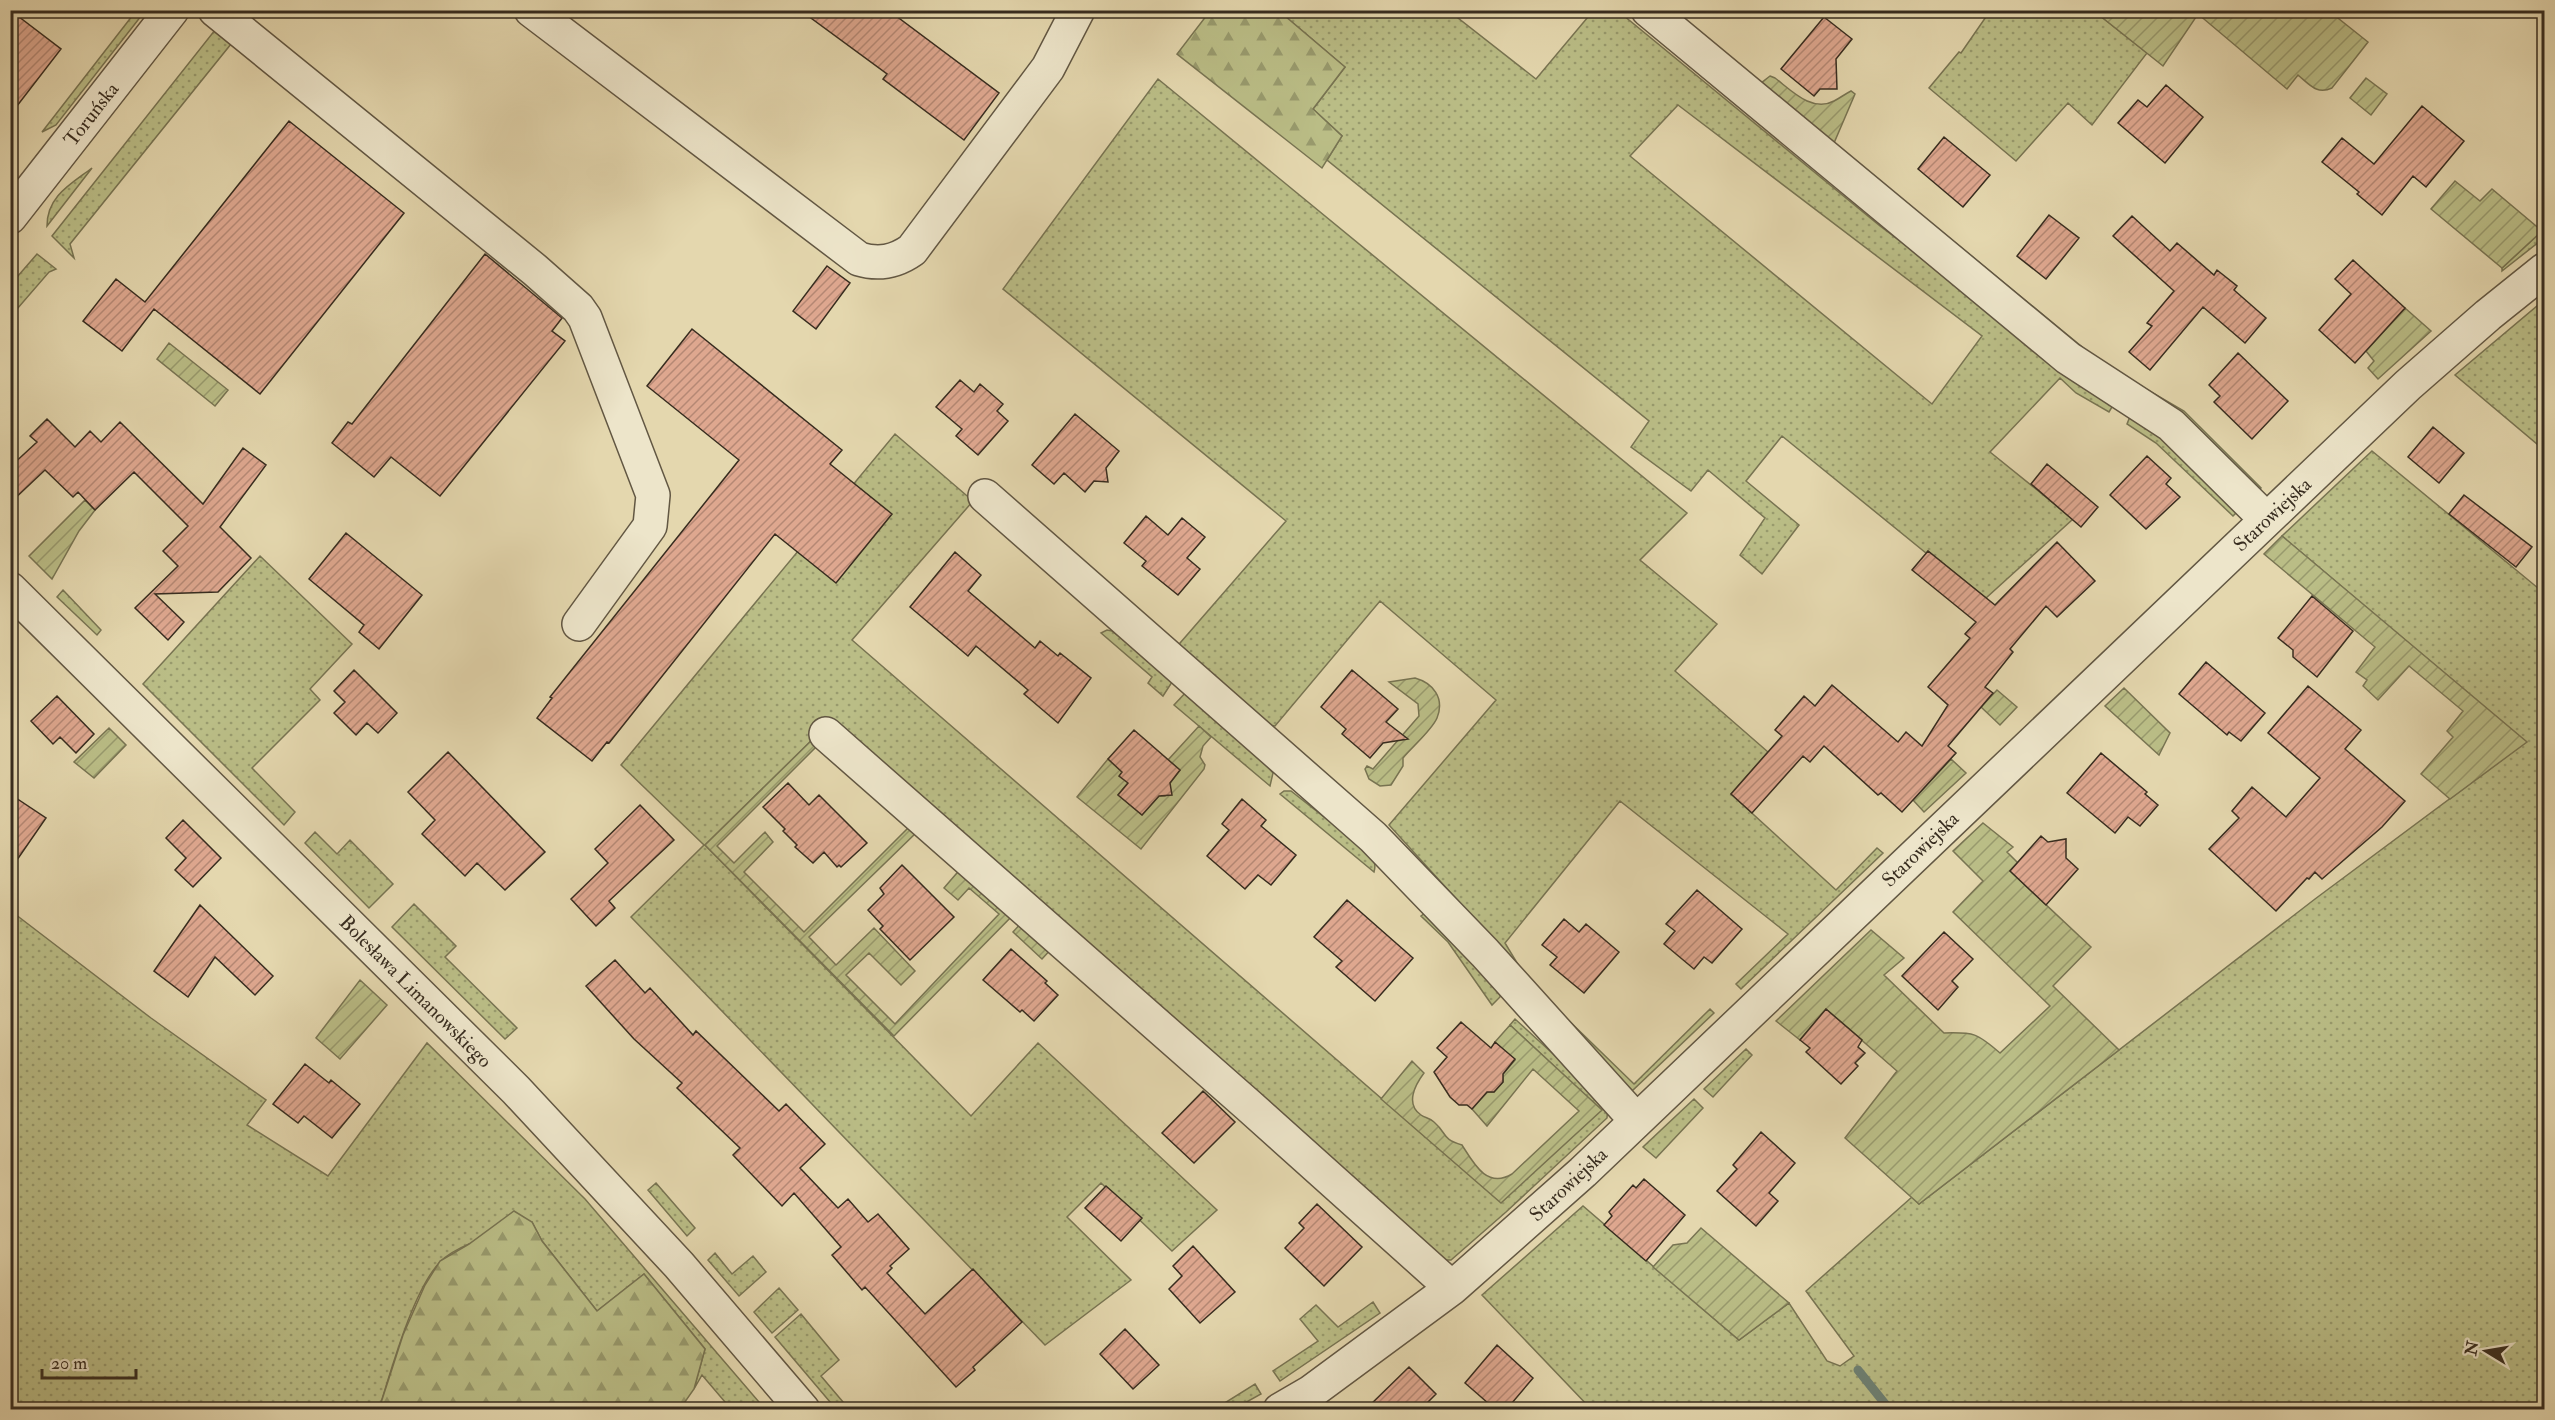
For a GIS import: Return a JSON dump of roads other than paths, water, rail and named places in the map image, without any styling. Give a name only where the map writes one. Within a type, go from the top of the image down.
[{"type":"street","name":"Toruńska","points":[[10,217],[172,10]]},
{"type":"street","points":[[215,10],[535,270],[578,308],[585,318],[653,495],[653,505],[650,526],[579,624]]},
{"type":"street","points":[[531,10],[859,259],[873,263],[899,259],[912,250],[1048,68],[1078,10]]},
{"type":"street","points":[[1648,10],[2068,358],[2171,425],[2266,519]]},
{"type":"street","name":"Starowiejska","points":[[1280,1410],[1311,1392],[1452,1288],[1583,1172],[1635,1119],[2408,385],[2544,270]]},
{"type":"street","points":[[986,496],[1373,837],[1485,953],[1635,1119]]},
{"type":"street","name":"Bolesława Limanowskiego","points":[[10,589],[516,1090],[679,1265],[803,1410]]},
{"type":"street","points":[[826,734],[1257,1113],[1452,1288]]},
{"type":"waterway","points":[[1858,1370],[1890,1410]]}]
